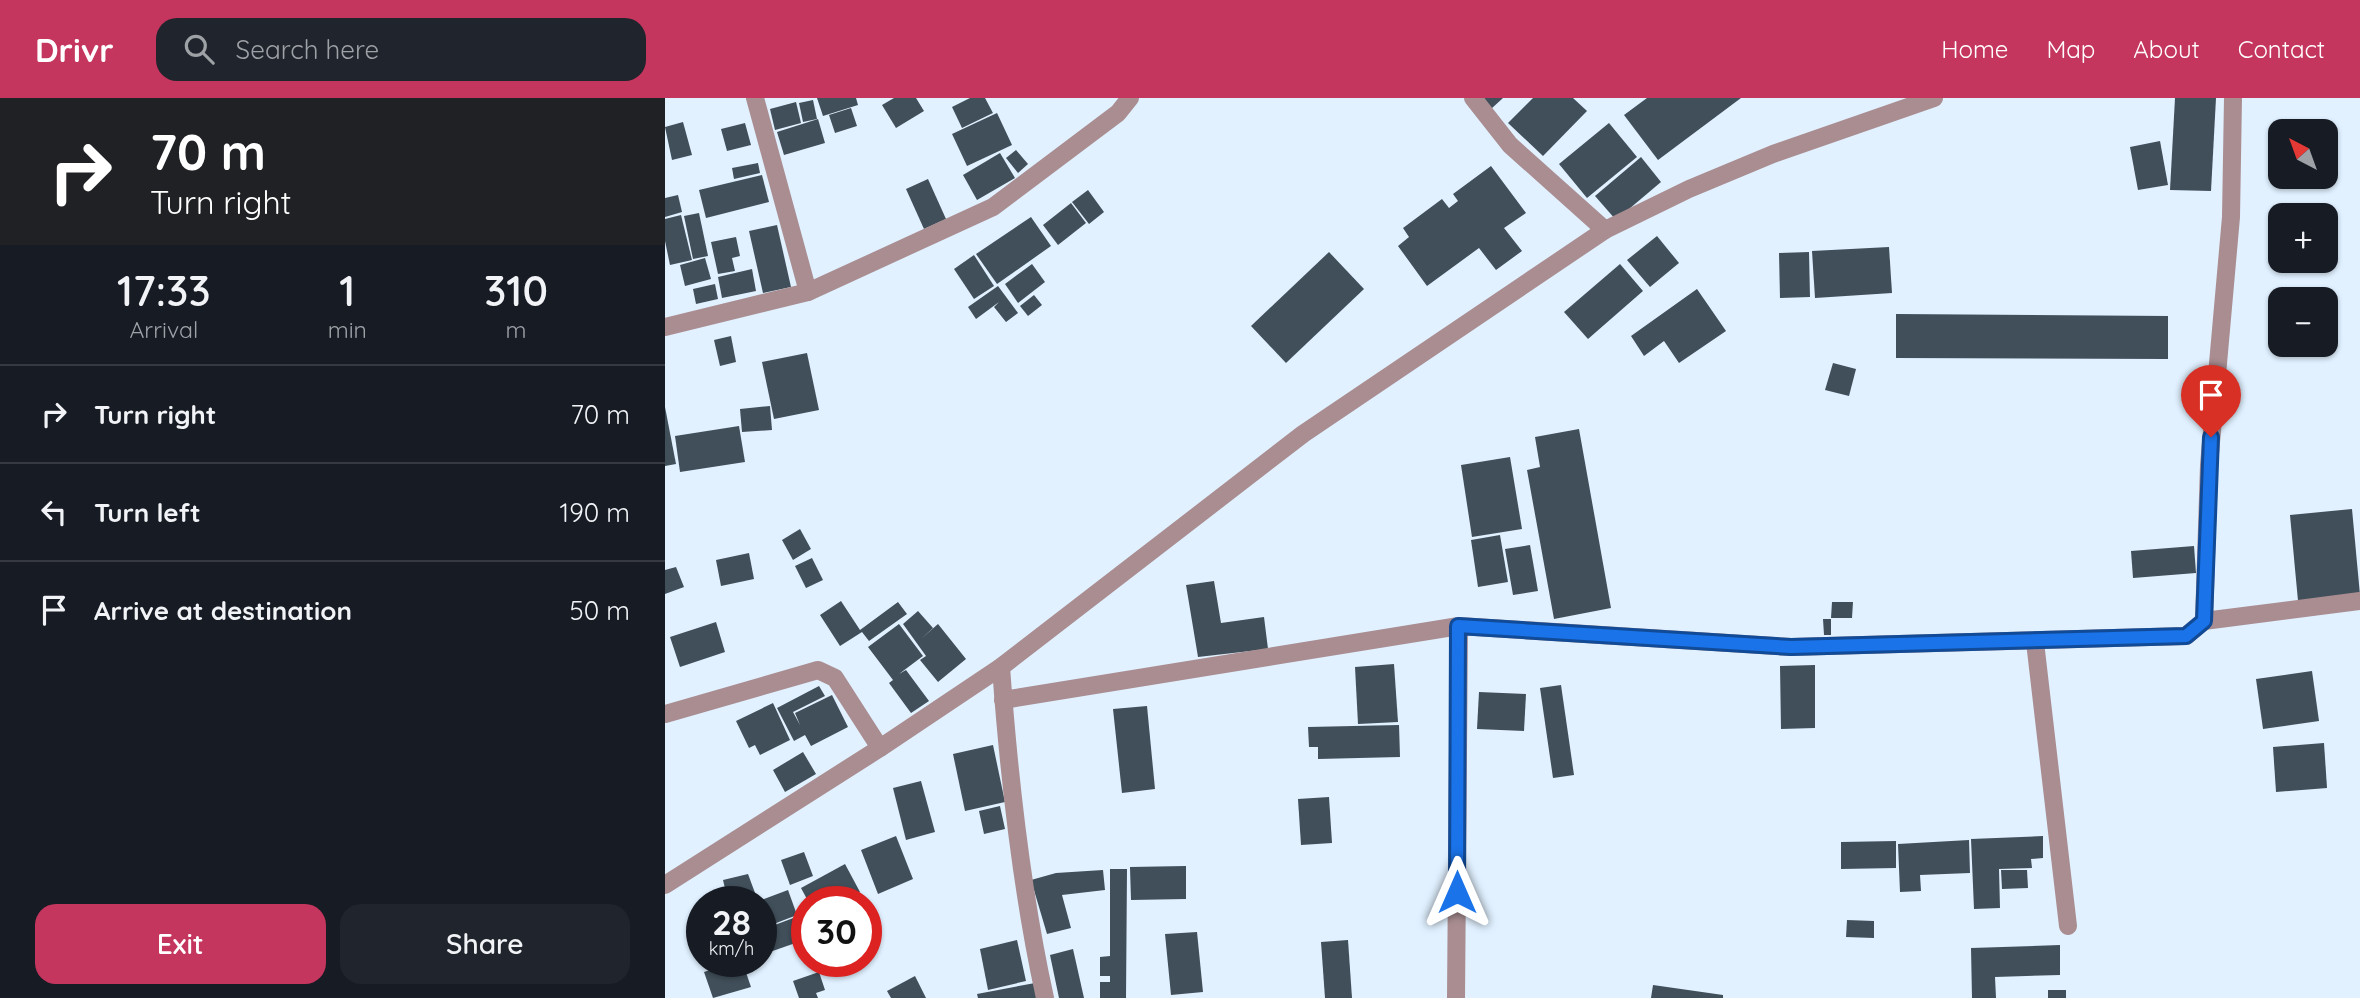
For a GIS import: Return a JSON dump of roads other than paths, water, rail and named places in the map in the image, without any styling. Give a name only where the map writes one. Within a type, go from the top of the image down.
[{"type":"street","points":[[755,98],[808,292]]},
{"type":"street","points":[[665,327],[808,292],[993,207],[1118,113],[1130,98]]},
{"type":"street","points":[[1473,98],[1510,145],[1605,230]]},
{"type":"street","points":[[665,884],[880,748],[1000,667],[1303,435],[1605,230],[1689,189],[1773,154],[1934,98]]},
{"type":"street","points":[[2204,621],[2209,465],[2231,217],[2233,98]]},
{"type":"street","points":[[1003,700],[1458,626],[1791,647],[2035,642],[2186,636],[2204,621],[2360,601]]},
{"type":"street","points":[[1456,998],[1458,626]]},
{"type":"street","points":[[2035,642],[2068,926]]},
{"type":"street","points":[[1000,667],[1015,828],[1032,941],[1045,998]]},
{"type":"street","points":[[665,714],[818,670],[835,678],[880,748]]}]
